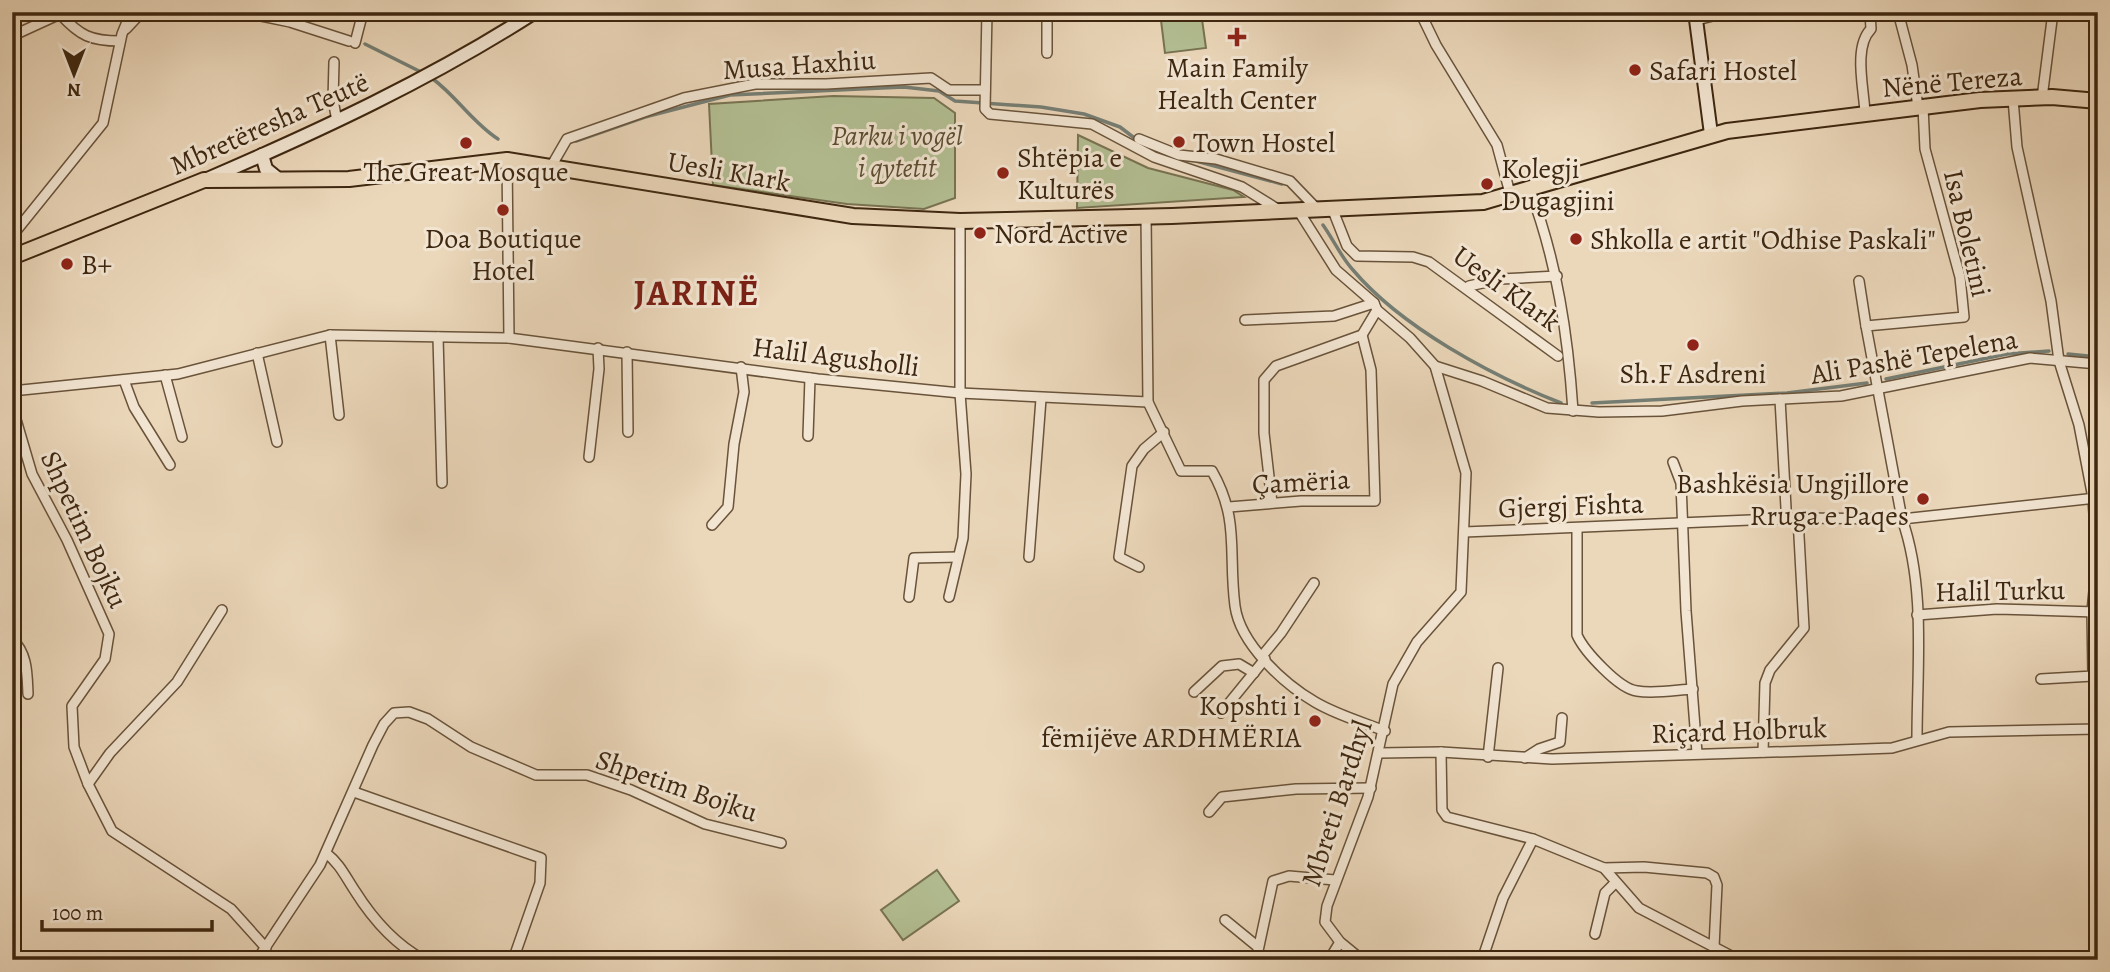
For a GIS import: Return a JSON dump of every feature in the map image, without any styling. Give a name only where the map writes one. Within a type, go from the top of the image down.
[{"type":"main road","name":"Mbretëresha Teutë","points":[[12,257],[204,180],[337,121],[425,78],[536,12]]},
{"type":"main road","points":[[1696,16],[1711,134]]},
{"type":"main road","name":"Nënë Tereza","points":[[1711,134],[1865,113],[2012,99],[2098,101]]},
{"type":"main road","name":"Uesli Klark","points":[[204,180],[349,179],[507,160],[552,164],[853,216],[960,220],[1146,215],[1483,202],[1511,197],[1711,134]]},
{"type":"main road","points":[[262,155],[266,169],[277,178]]},
{"type":"street","points":[[12,236],[103,123],[121,38],[131,12]]},
{"type":"street","points":[[12,36],[60,14],[74,29],[97,41],[121,38],[142,12]]},
{"type":"street","points":[[242,12],[290,22],[352,42],[363,12]]},
{"type":"street","points":[[988,12],[985,109],[990,114],[1092,124],[1154,157],[1242,187],[1279,210]]},
{"type":"street","points":[[1047,53],[1048,12]]},
{"type":"street","points":[[1420,12],[1436,44],[1497,145],[1511,197]]},
{"type":"street","points":[[1696,16],[1728,12]]},
{"type":"street","name":"Nënë Tereza","points":[[1865,113],[1862,49],[1864,36],[1871,29],[1870,12]]},
{"type":"street","points":[[1898,12],[1920,107]]},
{"type":"street","name":"Nënë Tereza","points":[[2042,98],[2053,12]]},
{"type":"street","points":[[334,62],[333,100],[337,121]]},
{"type":"street","name":"Musa Haxhiu","points":[[552,164],[567,139],[684,98],[755,84],[826,84],[931,78],[949,90],[985,95]]},
{"type":"street","points":[[2012,99],[2017,147],[2051,301],[2059,361],[2079,425],[2095,498],[2095,612]]},
{"type":"street","name":"Isa Boletini","points":[[1866,326],[1964,317],[1960,277],[1925,149],[1920,107]]},
{"type":"street","points":[[1139,139],[1178,155],[1216,159],[1290,181],[1325,209]]},
{"type":"street","points":[[507,160],[509,338]]},
{"type":"street","points":[[1530,190],[1557,275],[1573,411]]},
{"type":"street","name":"Mbreti Bardhyl","points":[[1298,209],[1336,270],[1410,338],[1435,366],[1466,473],[1461,592],[1417,642],[1393,684],[1371,788],[1335,880],[1325,922],[1340,942]]},
{"type":"street","name":"Uesli Klark","points":[[1325,209],[1347,246],[1357,256],[1413,257],[1429,262],[1558,356]]},
{"type":"street","points":[[1146,215],[1148,402],[1181,471],[1212,471],[1229,508],[1235,608],[1247,636],[1264,657],[1315,702],[1385,731]]},
{"type":"street","points":[[949,597],[963,538],[966,474],[960,394],[960,220]]},
{"type":"street","points":[[1469,286],[1501,279],[1557,275]]},
{"type":"street","points":[[1859,281],[1902,519],[1913,549],[1917,615],[1917,739]]},
{"type":"street","points":[[1245,320],[1334,316],[1375,307]]},
{"type":"street","points":[[1272,503],[1264,433],[1264,380],[1276,366],[1362,335],[1375,307]]},
{"type":"street","points":[[330,335],[339,415]]},
{"type":"street","name":"Halil Agusholli","points":[[12,391],[165,375],[330,335],[509,338],[810,378],[960,394],[1148,402]]},
{"type":"street","name":"Çamëria","points":[[1229,508],[1272,503],[1375,501],[1371,370],[1362,335]]},
{"type":"street","points":[[438,337],[442,483]]},
{"type":"street","points":[[589,457],[599,369],[598,348]]},
{"type":"street","points":[[626,352],[628,432]]},
{"type":"street","points":[[257,353],[277,442]]},
{"type":"street","name":"Ali Pashë Tepelena","points":[[1435,366],[1482,381],[1547,408],[1573,411],[1662,411],[1780,399],[1841,396],[1878,390],[1922,377],[2030,358],[2098,364]]},
{"type":"street","points":[[712,525],[728,506],[734,444],[744,392],[741,367]]},
{"type":"street","points":[[165,375],[181,437]]},
{"type":"street","points":[[808,436],[810,378]]},
{"type":"street","points":[[124,380],[134,407],[170,465]]},
{"type":"street","points":[[1029,557],[1041,399]]},
{"type":"street","name":"Ali Pashë Tepelena","points":[[1780,399],[1786,508]]},
{"type":"street","name":"Shpetim Bojku","points":[[12,406],[32,474],[67,540],[108,634],[105,659],[72,706],[74,747],[88,784],[112,831],[232,909],[263,955],[326,853],[384,724],[394,713],[408,712],[428,719],[471,747],[536,775],[587,775],[631,790],[705,824],[781,843]]},
{"type":"street","points":[[1139,567],[1119,557],[1132,466],[1144,449],[1164,432]]},
{"type":"street","points":[[1673,462],[1681,482],[1697,753]]},
{"type":"street","name":"Gjergj Fishta","points":[[1464,532],[1798,518],[1902,519],[2095,498]]},
{"type":"street","points":[[1763,752],[1765,682],[1770,670],[1804,628],[1798,518]]},
{"type":"street","points":[[1577,528],[1577,635],[1582,646],[1626,687],[1637,691],[1693,689]]},
{"type":"street","points":[[909,597],[914,558],[958,557]]},
{"type":"street","points":[[1221,713],[1254,673],[1314,583]]},
{"type":"street","name":"Halil Turku","points":[[1917,615],[1997,609],[2095,612],[2093,676],[2041,679]]},
{"type":"street","points":[[88,784],[110,753],[177,682],[222,610]]},
{"type":"street","points":[[14,645],[27,663],[28,694]]},
{"type":"street","points":[[1194,692],[1222,666],[1239,664],[1254,673]]},
{"type":"street","points":[[1488,757],[1498,668]]},
{"type":"street","points":[[1525,758],[1539,748],[1560,742],[1562,718]]},
{"type":"street","name":"Riçard Holbruk","points":[[1380,753],[1441,752],[1525,758],[1892,748],[1949,732],[2098,729]]},
{"type":"street","points":[[1441,752],[1441,810],[1447,817],[1533,838],[1604,868],[1644,867],[1707,873],[1714,877],[1717,885],[1714,947]]},
{"type":"street","points":[[1209,812],[1223,797],[1296,789],[1371,788]]},
{"type":"street","points":[[354,792],[541,858],[541,883],[513,960]]},
{"type":"street","points":[[1482,960],[1503,898],[1533,838]]},
{"type":"street","points":[[326,853],[340,864],[352,888],[379,924],[413,954],[424,960]]},
{"type":"street","points":[[1604,868],[1639,908],[1739,960]]},
{"type":"street","points":[[1256,960],[1273,881],[1289,876],[1335,880]]},
{"type":"street","points":[[1595,934],[1605,892],[1615,883]]},
{"type":"street","points":[[1225,920],[1258,947]]},
{"type":"street","points":[[1329,960],[1340,942],[1362,960]]},
{"type":"green space","points":[[1160,12],[1201,12],[1206,48],[1165,53]]},
{"type":"green space","name":"Parku i vogël i qytetit","points":[[833,96],[934,98],[955,113],[955,198],[924,209],[847,204],[713,185],[709,104]]},
{"type":"green space","points":[[1078,135],[1148,168],[1233,190],[1244,197],[1077,208]]},
{"type":"green space","points":[[937,870],[959,901],[903,940],[881,910]]},
{"type":"waterway","points":[[365,44],[423,73]]},
{"type":"waterway","points":[[433,79],[498,139]]},
{"type":"waterway","points":[[576,141],[645,117],[730,95],[904,87],[939,91],[955,101],[1041,107],[1084,114],[1120,127],[1137,140]]},
{"type":"waterway","points":[[1196,161],[1282,184]]},
{"type":"waterway","points":[[1323,225],[1349,265],[1396,311],[1449,348],[1506,379],[1561,403]]},
{"type":"waterway","points":[[1886,379],[2007,354],[2049,351]]},
{"type":"waterway","points":[[2068,354],[2098,357]]},
{"type":"waterway","points":[[1592,403],[1787,393],[1867,383]]},
{"type":"place","name":"Main Family Health Center","points":[[1237,37]]},
{"type":"place","name":"Safari Hostel","points":[[1635,70]]},
{"type":"place","name":"Town Hostel","points":[[1179,142]]},
{"type":"place","name":"The Great Mosque","points":[[466,143]]},
{"type":"place","name":"Shtëpia e Kulturës","points":[[1003,173]]},
{"type":"place","name":"Kolegji Dugagjini","points":[[1487,184]]},
{"type":"place","name":"Doa Boutique Hotel","points":[[503,210]]},
{"type":"place","name":"Nord Active","points":[[980,233]]},
{"type":"place","name":"Shkolla e artit \"Odhise Paskali\"","points":[[1576,239]]},
{"type":"place","name":"B+","points":[[67,264]]},
{"type":"place","name":"Sh.F Asdreni","points":[[1693,345]]},
{"type":"place","name":"Bashkësia Ungjillore Rruga e Paqes","points":[[1923,499]]},
{"type":"place","name":"Kopshti i fëmijëve ARDHMËRIA","points":[[1315,721]]},
{"type":"district","name":"JARINË","points":[[697,293]]}]
